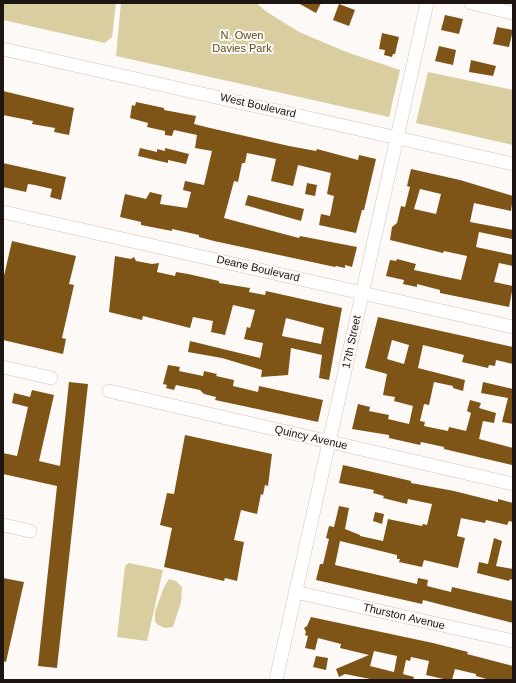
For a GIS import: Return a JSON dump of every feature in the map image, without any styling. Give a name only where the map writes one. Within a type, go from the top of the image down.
[{"type":"street","name":"17th Street","points":[[276,680],[427,3]]},
{"type":"street","points":[[471,3],[513,12]]},
{"type":"street","name":"West Boulevard","points":[[3,49],[513,164]]},
{"type":"street","name":"Deane Boulevard","points":[[3,212],[513,327]]},
{"type":"street","points":[[3,367],[51,378]]},
{"type":"street","name":"Quincy Avenue","points":[[109,391],[513,484]]},
{"type":"street","points":[[3,525],[30,531]]},
{"type":"street","name":"Thurston Avenue","points":[[295,592],[513,641]]},
{"type":"green space","points":[[3,3],[116,3],[112,37],[105,43],[3,20]]},
{"type":"green space","name":"N. Owen Davies Park","points":[[121,3],[256,3],[267,12],[299,32],[349,53],[400,70],[389,117],[116,56]]},
{"type":"green space","points":[[428,72],[513,90],[513,145],[416,123]]},
{"type":"green space","points":[[129,563],[163,570],[147,641],[117,637],[125,566]]},
{"type":"green space","points":[[169,579],[176,581],[182,587],[181,602],[173,627],[165,628],[158,625],[155,621],[155,612],[164,587]]},
{"type":"building","points":[[298,3],[321,3],[316,13]]},
{"type":"building","points":[[339,4],[355,10],[349,26],[333,20]]},
{"type":"building","points":[[445,15],[463,19],[459,34],[441,30]]},
{"type":"building","points":[[497,27],[513,30],[509,47],[493,44]]},
{"type":"building","points":[[382,33],[399,37],[395,54],[393,54],[392,57],[384,55],[385,50],[379,49]]},
{"type":"building","points":[[439,46],[456,50],[453,65],[435,61]]},
{"type":"building","points":[[471,60],[496,66],[493,76],[469,72]]},
{"type":"building","points":[[3,91],[74,108],[69,135],[54,132],[55,128],[32,124],[33,121],[3,115]]},
{"type":"building","points":[[136,102],[164,108],[164,110],[196,116],[194,124],[210,128],[289,146],[316,151],[317,149],[358,160],[359,155],[376,159],[364,210],[362,210],[356,233],[319,225],[321,214],[330,216],[334,196],[327,194],[331,173],[298,165],[293,186],[271,181],[276,159],[247,153],[245,163],[242,163],[238,182],[234,181],[224,218],[299,238],[300,236],[357,247],[352,267],[345,265],[345,268],[335,267],[214,241],[199,237],[199,235],[172,229],[172,231],[141,225],[141,222],[120,217],[125,194],[146,199],[150,192],[162,195],[160,204],[187,208],[191,192],[183,190],[185,181],[204,185],[212,151],[195,148],[197,135],[174,130],[172,136],[165,135],[165,131],[147,127],[148,123],[130,118],[132,105],[135,106]]},
{"type":"building","points":[[140,148],[157,152],[157,149],[165,151],[165,148],[189,154],[186,164],[168,160],[168,163],[138,156]]},
{"type":"building","points":[[3,163],[66,177],[61,200],[50,197],[52,189],[35,185],[28,184],[26,192],[3,187]]},
{"type":"building","points":[[411,169],[460,180],[513,196],[511,211],[474,203],[470,222],[513,230],[512,239],[479,232],[476,247],[513,255],[513,266],[499,263],[494,282],[513,286],[509,307],[440,293],[440,290],[417,284],[417,287],[403,284],[404,280],[386,276],[390,260],[396,261],[397,259],[416,264],[414,270],[461,280],[467,256],[444,251],[443,253],[390,240],[392,227],[397,223],[401,206],[405,207],[410,187],[407,186]],"holes":[[[420,189],[441,194],[436,214],[414,209]]]},
{"type":"building","points":[[307,183],[317,185],[315,196],[305,194]]},
{"type":"building","points":[[248,195],[304,209],[301,221],[245,205]]},
{"type":"building","points":[[12,241],[76,256],[69,284],[74,285],[62,338],[66,339],[63,354],[3,340],[3,280]]},
{"type":"building","points":[[115,256],[131,259],[134,257],[136,261],[152,264],[159,263],[157,272],[175,276],[176,272],[188,274],[219,281],[219,283],[250,288],[249,292],[265,295],[266,291],[342,308],[329,380],[319,378],[322,355],[291,348],[288,375],[261,377],[262,370],[222,358],[188,352],[190,341],[260,358],[263,343],[244,339],[247,327],[250,328],[255,310],[233,305],[225,335],[211,332],[213,321],[193,317],[190,328],[143,316],[142,320],[109,312]],"holes":[[[286,318],[324,328],[321,344],[282,336]]]},
{"type":"building","points":[[378,317],[513,347],[513,364],[496,360],[495,366],[489,365],[488,368],[462,362],[464,355],[423,345],[418,368],[465,380],[463,391],[453,388],[453,386],[434,382],[429,405],[424,404],[420,421],[425,422],[424,426],[448,431],[449,427],[466,431],[471,413],[467,411],[470,400],[481,403],[479,408],[496,413],[494,423],[483,421],[479,439],[513,448],[512,465],[444,449],[444,447],[421,442],[420,445],[389,438],[389,435],[352,429],[358,404],[370,407],[369,411],[389,415],[388,419],[409,424],[413,406],[394,401],[395,397],[383,395],[387,374],[365,368]],"holes":[[[392,340],[409,345],[404,364],[387,359]]]},
{"type":"building","points":[[168,365],[180,367],[179,371],[203,376],[204,371],[217,374],[216,376],[234,380],[233,386],[258,392],[259,386],[323,400],[318,422],[215,400],[216,397],[204,394],[200,390],[176,385],[174,390],[166,388],[167,385],[163,384]]},
{"type":"building","points":[[69,382],[88,384],[57,668],[38,666],[57,486],[3,474],[3,453],[17,456],[28,407],[12,403],[14,393],[30,397],[32,390],[54,395],[39,461],[60,466]]},
{"type":"building","points":[[483,382],[513,389],[513,424],[502,422],[508,398],[481,393]]},
{"type":"building","points":[[185,435],[272,454],[268,486],[265,485],[263,495],[261,494],[257,514],[241,510],[234,540],[244,542],[237,581],[225,578],[224,581],[164,567],[172,528],[160,525],[167,493],[174,494]]},
{"type":"building","points":[[343,465],[411,481],[411,483],[454,491],[498,502],[498,499],[513,503],[513,522],[509,521],[507,525],[486,520],[485,523],[461,518],[457,536],[465,538],[458,568],[424,560],[422,567],[399,562],[400,559],[397,559],[397,555],[340,541],[335,565],[417,584],[418,578],[428,580],[427,586],[451,592],[452,587],[513,601],[513,623],[423,600],[422,604],[316,580],[320,564],[323,564],[329,539],[326,538],[329,526],[334,527],[339,506],[349,508],[345,529],[360,536],[383,541],[388,519],[422,526],[423,524],[427,525],[432,504],[408,499],[407,504],[383,498],[384,496],[373,493],[374,490],[339,483]]},
{"type":"building","points":[[375,512],[384,514],[382,524],[373,521]]},
{"type":"building","points":[[494,538],[502,541],[496,566],[513,569],[513,580],[510,579],[509,581],[477,573],[479,562],[488,564]]},
{"type":"building","points":[[3,578],[24,582],[6,662],[3,661]]},
{"type":"building","points":[[311,617],[468,652],[467,654],[513,666],[513,680],[490,680],[476,676],[476,674],[455,669],[452,680],[448,680],[426,675],[429,661],[411,657],[410,661],[406,660],[403,674],[414,677],[413,680],[375,680],[345,674],[339,677],[336,669],[369,655],[340,648],[341,644],[318,638],[315,650],[305,648],[308,636],[305,635],[306,632],[304,628],[307,626]],"holes":[[[374,651],[397,656],[394,672],[370,666]]]},
{"type":"building","points":[[316,656],[328,658],[326,670],[313,667]]}]
